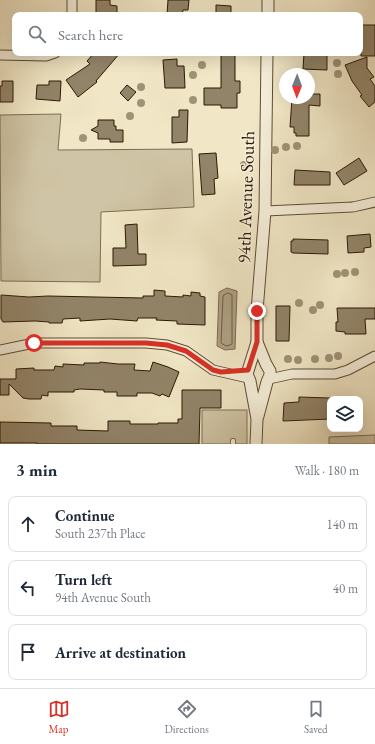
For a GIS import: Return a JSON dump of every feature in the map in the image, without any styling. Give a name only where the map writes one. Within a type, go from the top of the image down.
[{"type":"street","points":[[72,0],[72,12]]},
{"type":"street","points":[[268,0],[268,12]]},
{"type":"street","points":[[0,54],[12,55]]},
{"type":"street","name":"94th Avenue South","points":[[257,419],[249,374],[257,342],[257,311],[265,211],[267,56]]},
{"type":"street","points":[[265,211],[353,207],[375,202]]},
{"type":"street","name":"94th Avenue South","points":[[256,444],[257,419],[268,373],[257,342]]},
{"type":"street","points":[[0,350],[34,343],[146,343],[167,345],[186,351],[213,370],[249,374]]},
{"type":"street","points":[[249,374],[257,362],[268,373],[335,374],[348,370],[375,356]]},
{"type":"street","points":[[249,374],[256,385],[264,384],[268,373]]},
{"type":"shaded area","points":[[61,114],[58,150],[192,149],[194,207],[101,212],[100,282],[1,281],[0,115]]},
{"type":"shaded area","points":[[202,410],[247,410],[247,444],[202,444]]},
{"type":"shaded area","points":[[375,435],[375,444],[329,444],[329,437]]},
{"type":"water","points":[[227,288],[237,291],[235,349],[225,350],[217,346],[219,292]]},
{"type":"building","points":[[96,0],[110,0],[110,5],[117,6],[117,12],[96,12]]},
{"type":"building","points":[[168,0],[189,0],[188,10],[183,10],[183,12],[167,12]]},
{"type":"building","points":[[216,5],[231,6],[231,12],[216,12]]},
{"type":"building","points":[[363,25],[375,25],[375,56],[363,56]]},
{"type":"building","points":[[91,56],[117,56],[96,81],[97,82],[78,97],[66,80],[90,64],[87,61]]},
{"type":"building","points":[[221,56],[235,56],[235,81],[240,81],[240,93],[237,93],[237,108],[221,108],[221,105],[204,105],[204,88],[221,88]]},
{"type":"building","points":[[304,56],[327,56],[327,70],[303,68]]},
{"type":"building","points":[[367,57],[367,68],[374,77],[370,79],[375,86],[375,102],[369,107],[360,96],[362,95],[352,81],[345,65]]},
{"type":"building","points":[[177,59],[177,66],[184,66],[185,88],[165,88],[163,60]]},
{"type":"building","points":[[2,81],[13,81],[13,102],[0,102],[0,86],[2,86]]},
{"type":"building","points":[[49,81],[61,81],[60,101],[36,99],[37,85],[49,85]]},
{"type":"building","points":[[127,85],[136,92],[128,101],[120,93]]},
{"type":"building","points":[[315,94],[320,94],[320,106],[309,105],[309,136],[296,136],[296,133],[294,133],[294,127],[290,127],[292,104],[315,104]]},
{"type":"building","points":[[179,110],[188,110],[187,142],[172,143],[172,117],[179,117]]},
{"type":"building","points":[[98,120],[114,120],[116,130],[123,130],[123,142],[110,142],[110,139],[98,139],[98,133],[91,130],[98,126]]},
{"type":"building","points":[[216,153],[218,178],[214,179],[215,194],[202,195],[199,154]]},
{"type":"building","points":[[359,158],[367,171],[344,185],[336,173]]},
{"type":"building","points":[[295,170],[330,172],[330,185],[294,185]]},
{"type":"building","points":[[137,224],[138,254],[146,254],[146,265],[113,266],[113,248],[126,248],[125,225]]},
{"type":"building","points":[[370,234],[371,247],[364,248],[364,252],[348,253],[347,236]]},
{"type":"building","points":[[293,239],[328,240],[328,254],[293,253],[291,252],[291,241],[293,241]]},
{"type":"building","points":[[154,290],[165,291],[165,296],[183,297],[183,295],[191,296],[191,292],[200,293],[200,296],[205,297],[205,325],[177,324],[177,321],[156,320],[157,318],[138,318],[137,321],[110,319],[80,321],[80,318],[63,319],[62,323],[35,321],[3,322],[1,319],[1,295],[29,297],[143,298],[143,296],[154,296]]},
{"type":"building","points":[[276,306],[290,306],[289,341],[276,341]]},
{"type":"building","points":[[337,308],[375,308],[375,319],[365,319],[366,334],[345,334],[345,332],[336,331],[336,322],[338,322]]},
{"type":"building","points":[[100,362],[135,364],[134,370],[150,371],[153,362],[179,372],[169,397],[162,394],[160,396],[152,393],[137,393],[137,396],[117,396],[117,392],[80,389],[74,390],[74,392],[48,392],[48,396],[42,395],[41,399],[29,399],[23,398],[9,384],[9,395],[0,395],[0,379],[16,379],[16,369],[34,368],[34,370],[54,370],[55,366],[63,367],[63,364],[84,365],[84,363]]},
{"type":"building","points":[[182,390],[221,390],[221,408],[200,408],[199,444],[0,443],[0,422],[51,423],[51,426],[77,426],[77,430],[108,431],[108,421],[130,421],[130,424],[178,423],[178,419],[182,419]]},
{"type":"building","points":[[299,397],[327,398],[327,419],[283,421],[284,403],[299,402]]},
{"type":"route","points":[[34,343],[146,343],[167,345],[186,351],[213,370],[221,372],[248,370],[257,342],[257,311]]}]
